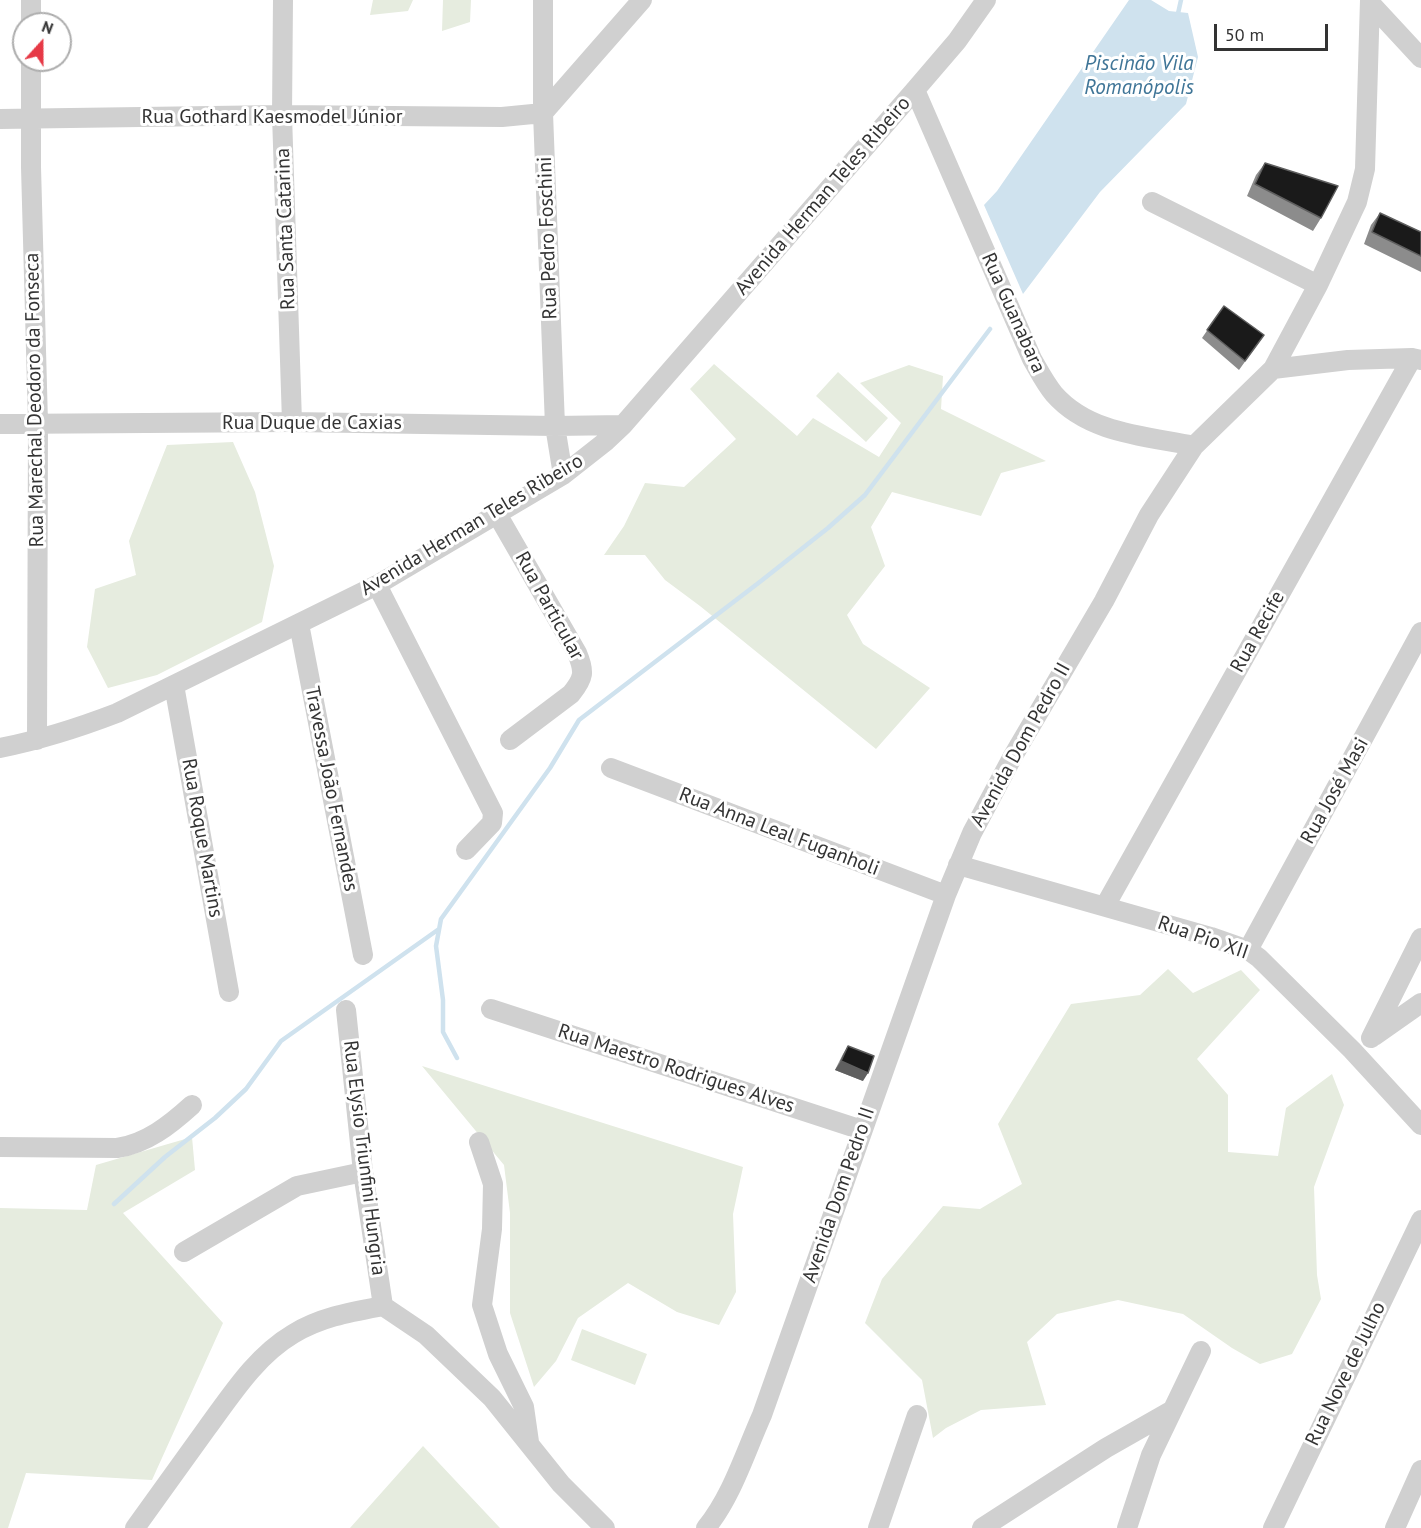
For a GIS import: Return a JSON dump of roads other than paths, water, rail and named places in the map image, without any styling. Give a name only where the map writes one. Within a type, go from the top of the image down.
[{"type":"street","name":"Rua Santa Catarina","points":[[283,0],[282,115],[292,422]]},
{"type":"street","name":"Rua Pedro Foschini","points":[[543,0],[543,113],[555,426],[563,475]]},
{"type":"street","points":[[543,113],[642,0]]},
{"type":"street","name":"Avenida Herman Teles Ribeiro","points":[[0,748],[80,728],[174,685],[377,585],[563,475],[623,425],[915,90],[957,40],[986,0]]},
{"type":"street","points":[[1370,2],[1421,58]]},
{"type":"street","name":"Avenida Dom Pedro II","points":[[706,1528],[716,1516],[728,1492],[762,1415],[946,895],[972,833],[1013,756],[1104,601],[1149,515],[1194,446],[1273,369],[1318,285],[1357,202],[1365,169],[1370,2]]},
{"type":"street","points":[[543,69],[568,73],[582,68]]},
{"type":"street","name":"Rua Marechal Deodoro da Fonseca","points":[[31,72],[38,423],[37,740]]},
{"type":"street","name":"Rua Guanabara","points":[[915,90],[1032,359],[1056,396],[1075,412],[1108,429],[1139,437],[1194,446]]},
{"type":"street","name":"Rua Gothard Kaesmodel Júnior","points":[[0,119],[282,115],[502,117],[543,113]]},
{"type":"street","points":[[1152,202],[1318,285]]},
{"type":"street","points":[[1273,369],[1348,360],[1416,359]]},
{"type":"street","name":"Rua Recife","points":[[1105,906],[1416,359]]},
{"type":"street","name":"Rua Duque de Caxias","points":[[0,424],[292,422],[623,425]]},
{"type":"street","name":"Rua Particular","points":[[497,514],[577,653],[583,668],[579,684],[571,694],[510,740]]},
{"type":"street","points":[[377,585],[493,813],[492,823],[466,850]]},
{"type":"street","name":"Travessa João Fernandes","points":[[299,624],[363,955]]},
{"type":"street","name":"Rua José Masi","points":[[1248,950],[1421,632]]},
{"type":"street","name":"Rua Roque Martins","points":[[174,685],[228,992]]},
{"type":"street","name":"Rua Anna Leal Fuganholi","points":[[612,768],[946,895]]},
{"type":"street","name":"Rua Pio XII","points":[[958,865],[1211,937],[1248,950],[1259,958],[1352,1050],[1421,1125]]},
{"type":"street","points":[[1371,1038],[1421,938]]},
{"type":"street","points":[[1352,1050],[1421,1003]]},
{"type":"street","name":"Rua Maestro Rodrigues Alves","points":[[490,1009],[862,1130]]},
{"type":"street","name":"Rua Elysio Triunfini Hungria","points":[[346,1010],[363,1172],[383,1306]]},
{"type":"street","points":[[0,1147],[117,1148],[131,1146],[163,1129],[192,1105]]},
{"type":"street","points":[[479,1142],[493,1184],[492,1229],[482,1305],[498,1354],[524,1407],[530,1445]]},
{"type":"street","points":[[184,1252],[297,1186],[363,1172]]},
{"type":"street","name":"Rua Nove de Julho","points":[[1273,1528],[1421,1220]]},
{"type":"street","points":[[135,1528],[244,1378],[268,1353],[291,1335],[321,1320],[348,1312],[383,1306],[426,1335],[492,1398],[561,1484],[605,1528]]},
{"type":"street","points":[[1127,1528],[1151,1455],[1201,1351]]},
{"type":"street","points":[[982,1528],[1106,1448],[1171,1411]]},
{"type":"street","points":[[878,1528],[917,1415]]},
{"type":"street","points":[[1395,1528],[1421,1470]]},
{"type":"water","name":"Piscinão Vila Romanópolis","points":[[1129,0],[1151,0],[1169,11],[1188,13],[1198,57],[1186,104],[1100,192],[1023,294],[984,205],[997,191]]},
{"type":"waterway","points":[[1177,18],[1181,0]]},
{"type":"waterway","points":[[457,1058],[443,1032],[443,1000],[436,946],[441,919],[550,768],[579,720],[761,581],[828,528],[865,495],[990,329]]},
{"type":"waterway","points":[[114,1204],[165,1157],[215,1118],[246,1089],[281,1041],[439,929]]}]
